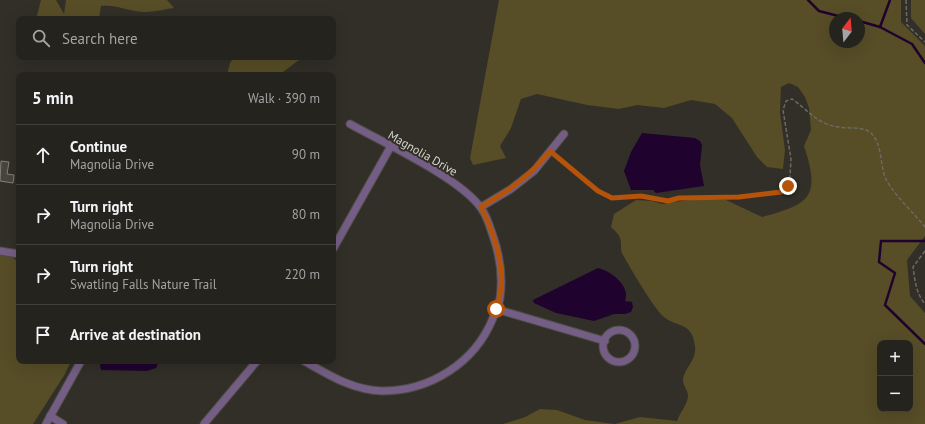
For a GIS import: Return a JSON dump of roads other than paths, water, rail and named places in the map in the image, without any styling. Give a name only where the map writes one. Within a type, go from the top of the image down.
[{"type":"street","name":"Magnolia Drive","points":[[309,364],[337,380],[358,388],[381,391],[404,390],[428,384],[450,371],[474,352],[489,328],[500,300],[502,276],[497,248],[481,207],[459,186],[350,124]]},
{"type":"street","points":[[481,207],[511,190],[534,171],[564,134]]},
{"type":"street","points":[[336,244],[391,146]]},
{"type":"street","points":[[0,251],[16,254]]},
{"type":"street","points":[[496,309],[605,341]]},
{"type":"street","points":[[623,331],[632,336],[634,341],[634,351],[632,356],[623,362],[613,361],[605,354],[605,341],[613,332],[623,331]]},
{"type":"street","points":[[46,424],[79,364]]},
{"type":"street","points":[[204,424],[254,364]]},
{"type":"street","points":[[50,416],[63,424]]},
{"type":"waterway","points":[[808,0],[819,11],[829,14]]},
{"type":"waterway","points":[[880,27],[890,0]]},
{"type":"waterway","points":[[865,23],[880,27],[912,44],[925,63]]},
{"type":"waterway","points":[[925,241],[881,241],[879,262],[895,273],[885,305],[925,344]]}]
